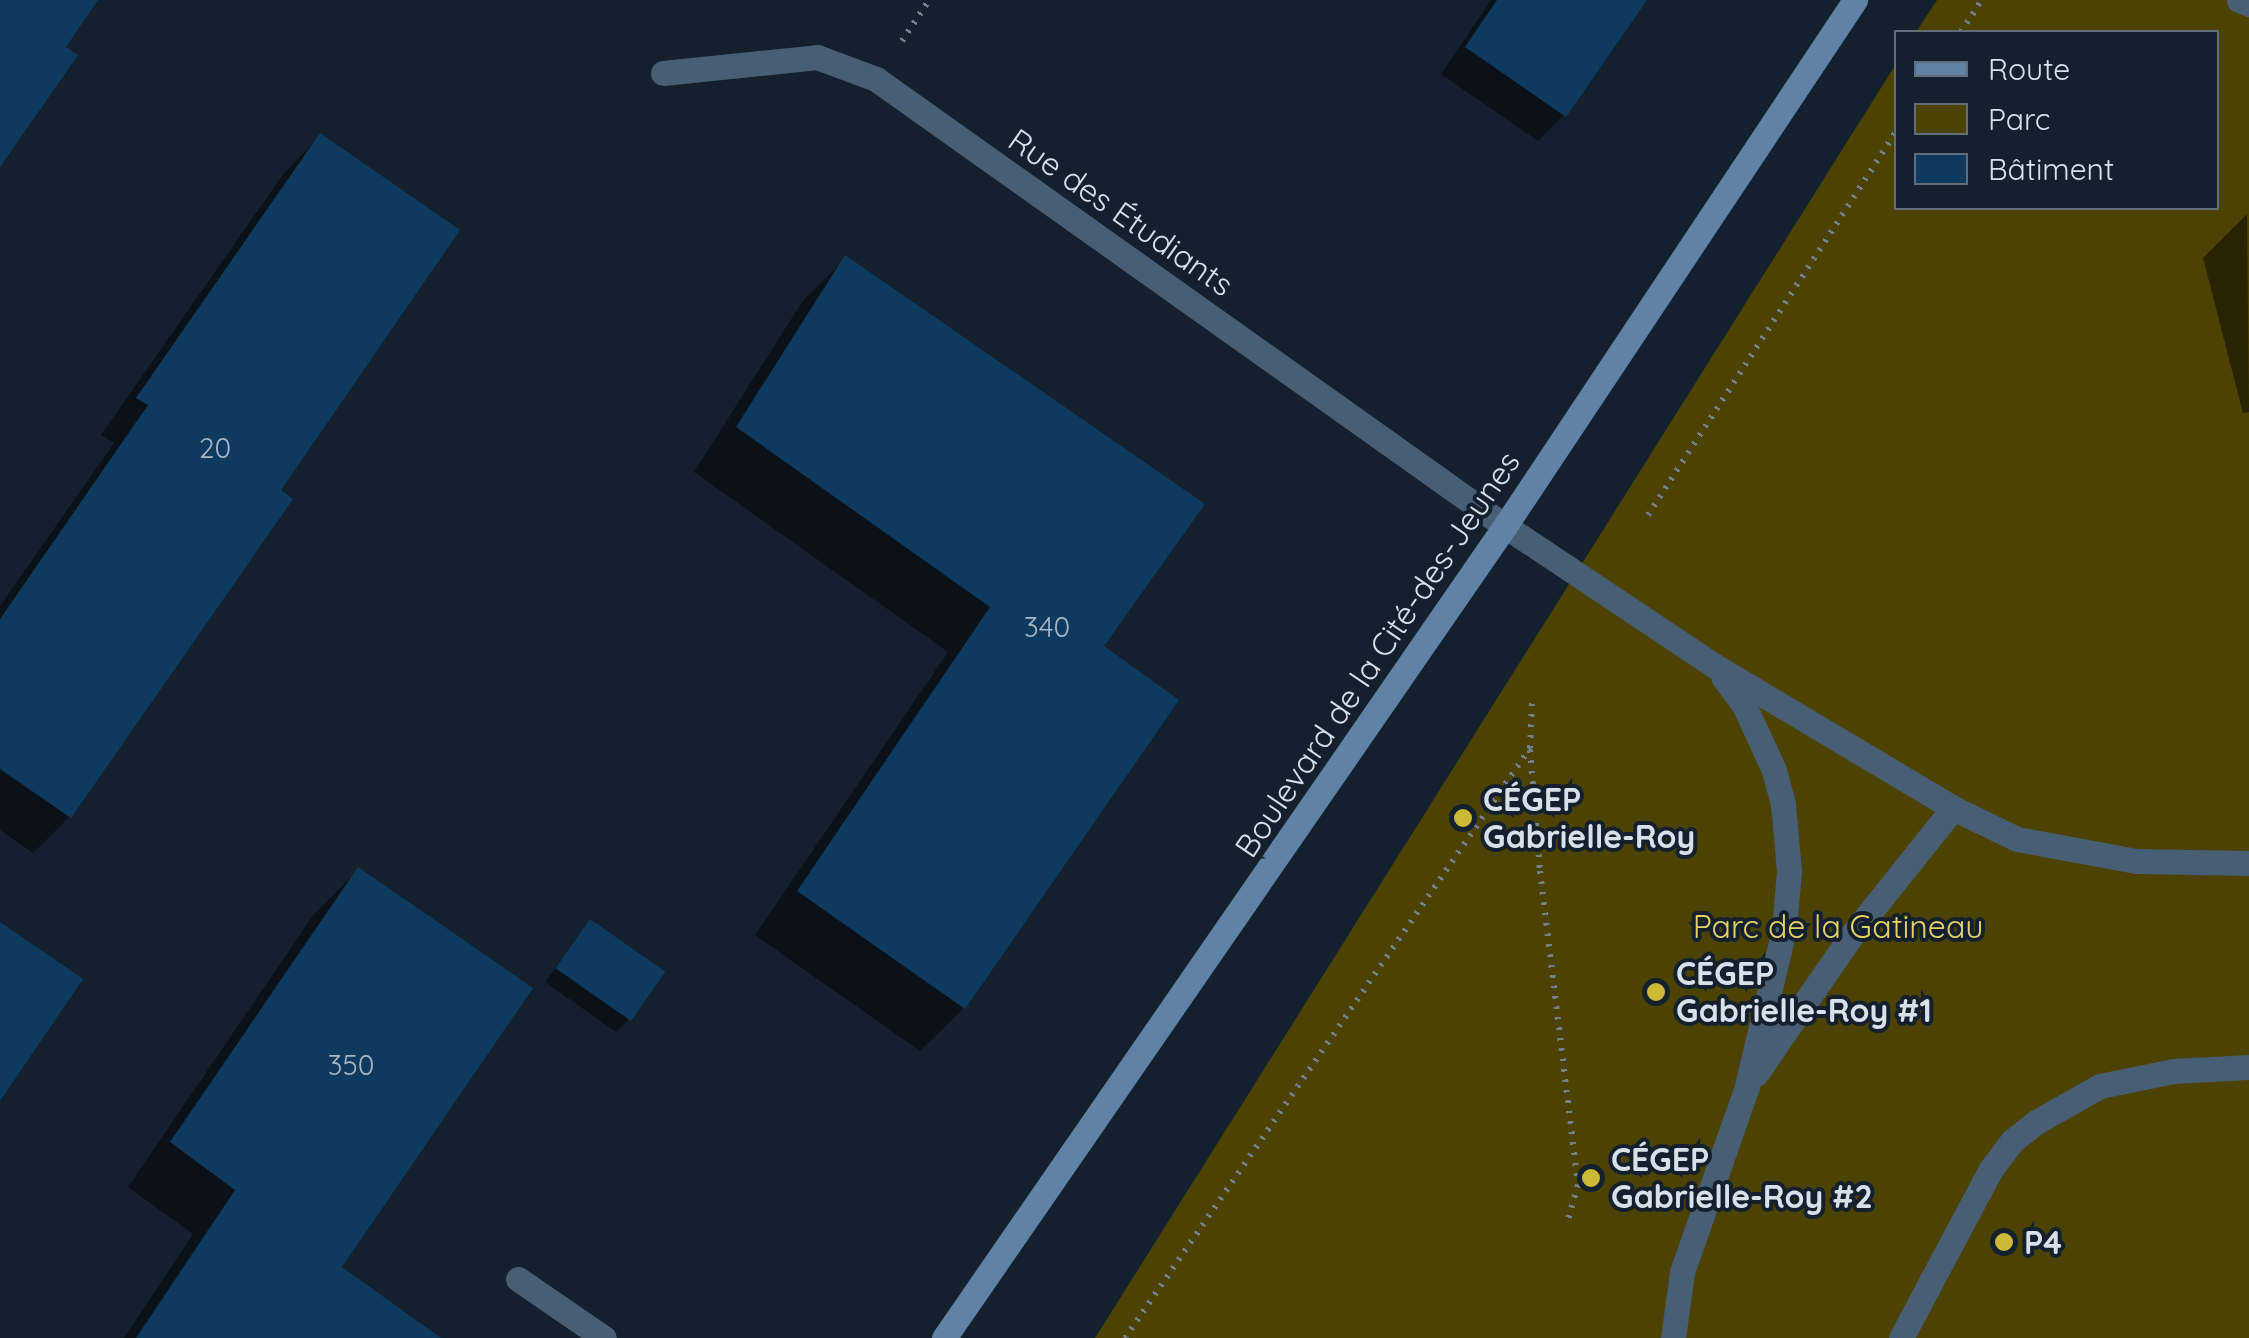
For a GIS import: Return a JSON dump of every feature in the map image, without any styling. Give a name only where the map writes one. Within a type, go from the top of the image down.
[{"type":"street","name":"Boulevard de la Cité-des-Jeunes","points":[[944,1338],[1505,526],[1854,0]]},
{"type":"street","points":[[2239,0],[2249,4]]},
{"type":"street","name":"Rue des Étudiants","points":[[662,73],[816,57],[876,79],[1505,526],[1715,666],[1953,808],[2016,839],[2075,852],[2136,861],[2249,863]]},
{"type":"street","points":[[1674,1338],[1682,1272],[1747,1086],[1784,929],[1787,836],[1774,770],[1762,740],[1715,666]]},
{"type":"street","points":[[1747,1086],[1851,936],[1953,808]]},
{"type":"street","points":[[1901,1338],[1992,1169],[2012,1141],[2036,1122],[2100,1086],[2174,1071],[2249,1067]]},
{"type":"street","points":[[518,1278],[604,1338]]},
{"type":"path","points":[[1962,30],[1982,0]]},
{"type":"path","points":[[1648,516],[1894,135]]},
{"type":"path","points":[[1532,702],[1530,748],[1540,871],[1578,1185],[1566,1223]]},
{"type":"path","points":[[1125,1338],[1530,748]]},
{"type":"green space","name":"Parc de la Gatineau","points":[[1937,0],[2249,0],[2249,1338],[1095,1338],[1894,67],[1894,210],[2219,210],[2219,30],[1917,30]]},
{"type":"building","points":[[0,0],[98,0],[66,47],[78,55],[0,167]]},
{"type":"building","points":[[1497,0],[1647,0],[1566,117],[1465,47]]},
{"type":"building","points":[[320,133],[460,230],[281,490],[293,499],[71,818],[0,769],[0,619],[148,405],[136,398]]},
{"type":"building","points":[[845,255],[1205,504],[1104,646],[1179,700],[965,1009],[797,891],[990,607],[736,427]]},
{"type":"building","points":[[358,867],[533,988],[342,1267],[441,1338],[136,1338],[235,1190],[170,1142]]},
{"type":"building","points":[[590,919],[665,972],[631,1021],[556,968]]},
{"type":"building","points":[[0,922],[83,979],[0,1101]]},
{"type":"place","name":"CÉGEP Gabrielle-Roy","points":[[1463,818]]},
{"type":"place","name":"CÉGEP Gabrielle-Roy #1","points":[[1656,992]]},
{"type":"place","name":"CÉGEP Gabrielle-Roy #2","points":[[1591,1178]]},
{"type":"place","name":"P4","points":[[2004,1242]]}]
